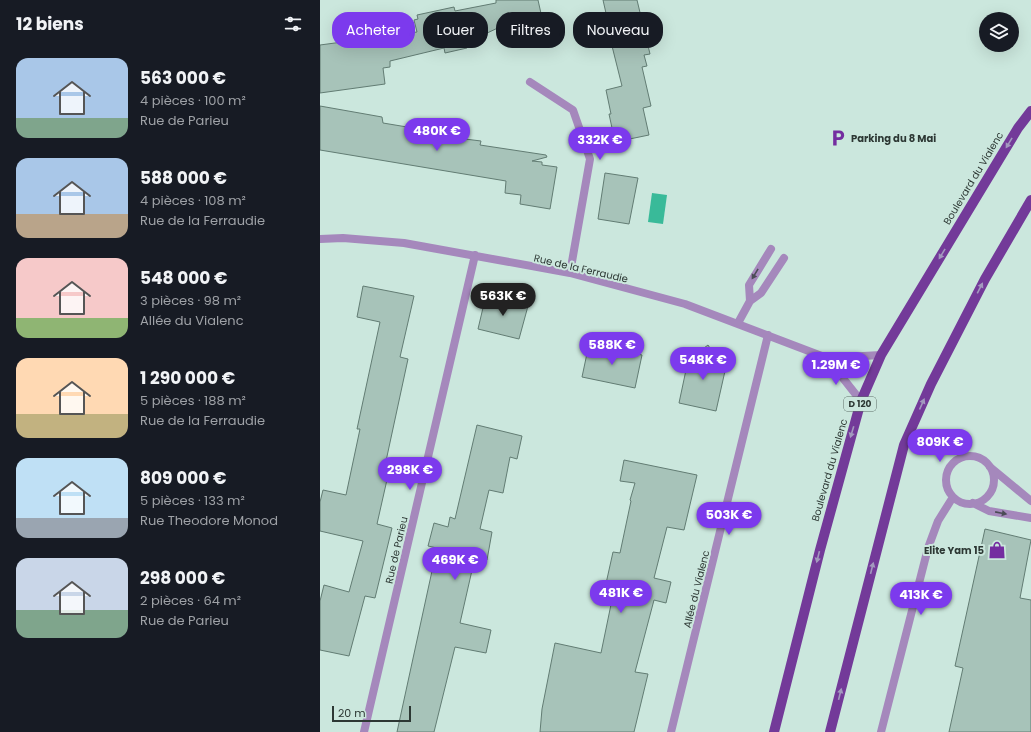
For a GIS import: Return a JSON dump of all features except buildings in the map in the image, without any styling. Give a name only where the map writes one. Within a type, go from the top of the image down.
[{"type":"main road","name":"Boulevard du Vialenc","points":[[774,732],[820,550],[861,401],[881,355],[1018,128],[1031,111]]},
{"type":"main road","points":[[830,732],[904,445],[931,384],[985,279],[1031,200]]},
{"type":"street","points":[[530,82],[573,110],[590,159],[570,273]]},
{"type":"street","name":"Rue de la Ferraudie","points":[[320,239],[343,238],[404,243],[570,273],[685,304],[827,358],[881,355]]},
{"type":"street","points":[[750,301],[749,285],[771,249]]},
{"type":"street","name":"Rue de Parieu","points":[[364,732],[475,255]]},
{"type":"street","points":[[738,323],[750,301],[761,293],[784,258]]},
{"type":"street","name":"Allée du Vialenc","points":[[672,732],[768,335]]},
{"type":"street","points":[[827,358],[861,401]]},
{"type":"street","points":[[1031,501],[988,465],[975,457],[967,456],[953,462],[946,476],[949,491],[953,497],[959,501],[973,504],[989,511],[1031,518]]},
{"type":"street","points":[[973,504],[986,497],[990,492],[993,478],[988,465]]},
{"type":"street","points":[[881,732],[928,548],[938,521],[953,497]]},
{"type":"shaded area","points":[[652,193],[667,195],[663,224],[648,222]]},
{"type":"place","name":"Parking du 8 Mai","points":[[838,138]]},
{"type":"place","name":"Elite Yam 15","points":[[997,550]]}]
